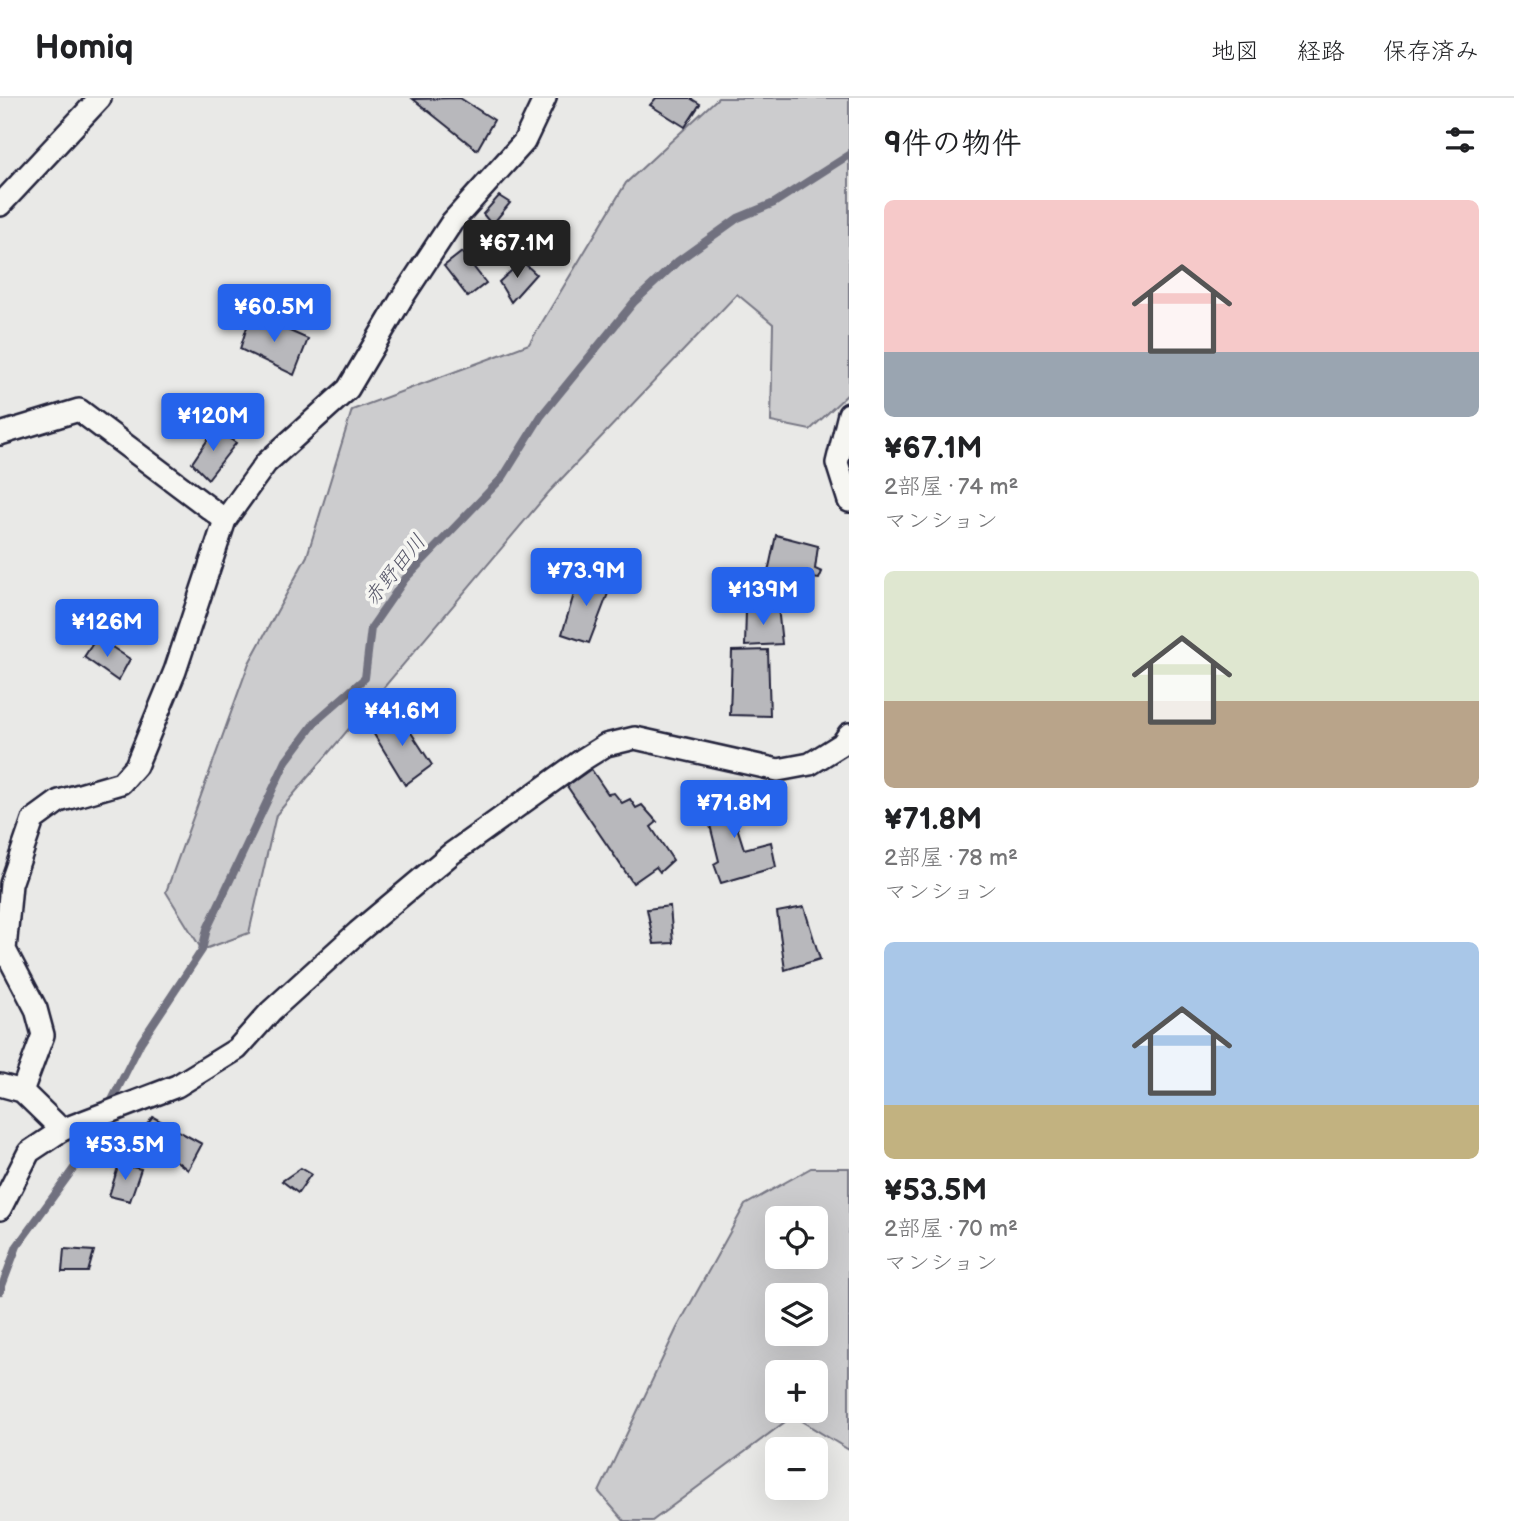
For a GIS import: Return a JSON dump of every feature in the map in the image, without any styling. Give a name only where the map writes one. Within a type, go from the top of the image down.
[{"type":"street","points":[[0,205],[100,98]]},
{"type":"street","points":[[22,1091],[43,1035],[36,1009],[5,950],[10,884],[33,820],[59,801],[121,783],[136,766],[175,671],[225,520],[266,463],[348,389],[402,298],[452,222],[524,142],[545,98]]},
{"type":"street","points":[[0,434],[79,410],[225,520]]},
{"type":"street","points":[[849,414],[837,463],[849,501]]},
{"type":"street","points":[[0,1209],[29,1152],[62,1130],[177,1086],[237,1049],[271,1011],[348,941],[451,854],[606,745],[635,738],[778,770],[810,764],[847,745]]},
{"type":"street","points":[[0,1085],[22,1091],[62,1130]]},
{"type":"shaded area","points":[[718,98],[849,98],[849,393],[810,430],[771,422],[773,324],[737,294],[549,492],[276,815],[249,933],[202,950],[166,892],[249,663],[307,556],[352,410],[529,344],[626,183]]},
{"type":"shaded area","points":[[811,1168],[849,1168],[849,1450],[805,1423],[828,1423],[828,1360],[765,1360],[765,1423],[784,1423],[652,1521],[624,1521],[599,1492],[677,1328],[745,1205]]},
{"type":"building","points":[[460,98],[494,120],[477,150],[413,99]]},
{"type":"building","points":[[656,98],[690,98],[700,104],[685,127],[650,105]]},
{"type":"building","points":[[499,196],[510,203],[492,225],[483,214]]},
{"type":"building","points":[[462,252],[486,283],[468,297],[444,266]]},
{"type":"building","points":[[522,261],[536,274],[511,302],[499,282]]},
{"type":"building","points":[[251,314],[308,339],[294,375],[240,349]]},
{"type":"building","points":[[215,429],[236,443],[208,479],[192,463]]},
{"type":"building","points":[[776,535],[818,546],[815,569],[822,572],[819,579],[768,572]]},
{"type":"building","points":[[580,574],[612,583],[589,643],[562,634]]},
{"type":"building","points":[[778,607],[782,644],[745,646],[746,610]]},
{"type":"building","points":[[97,637],[130,659],[118,681],[84,657]]},
{"type":"building","points":[[768,650],[770,716],[730,715],[732,651]]},
{"type":"building","points":[[397,711],[432,765],[405,785],[372,731]]},
{"type":"building","points":[[591,769],[608,794],[614,793],[622,803],[630,799],[636,808],[642,805],[657,822],[651,827],[673,860],[660,872],[656,867],[633,883],[567,786]]},
{"type":"building","points":[[730,784],[741,807],[732,811],[744,849],[771,842],[776,867],[721,883],[714,864],[719,861],[710,825],[713,822],[702,800]]},
{"type":"building","points":[[670,906],[673,943],[654,944],[647,909]]},
{"type":"building","points":[[804,907],[820,959],[785,970],[777,912]]},
{"type":"building","points":[[153,1117],[202,1144],[188,1170],[140,1133]]},
{"type":"building","points":[[119,1164],[141,1169],[130,1201],[109,1196]]},
{"type":"building","points":[[301,1168],[311,1174],[298,1193],[282,1181]]},
{"type":"building","points":[[64,1249],[94,1251],[88,1272],[62,1272]]},
{"type":"waterway","name":"赤野田川","points":[[108,1108],[141,1042],[202,950],[207,929],[286,761],[316,721],[365,678],[371,628],[405,579],[503,477],[541,416],[634,302],[678,261],[738,218],[774,203],[849,155]]},
{"type":"waterway","name":"赤野田川","points":[[0,1291],[17,1246],[85,1153],[102,1120]]}]
